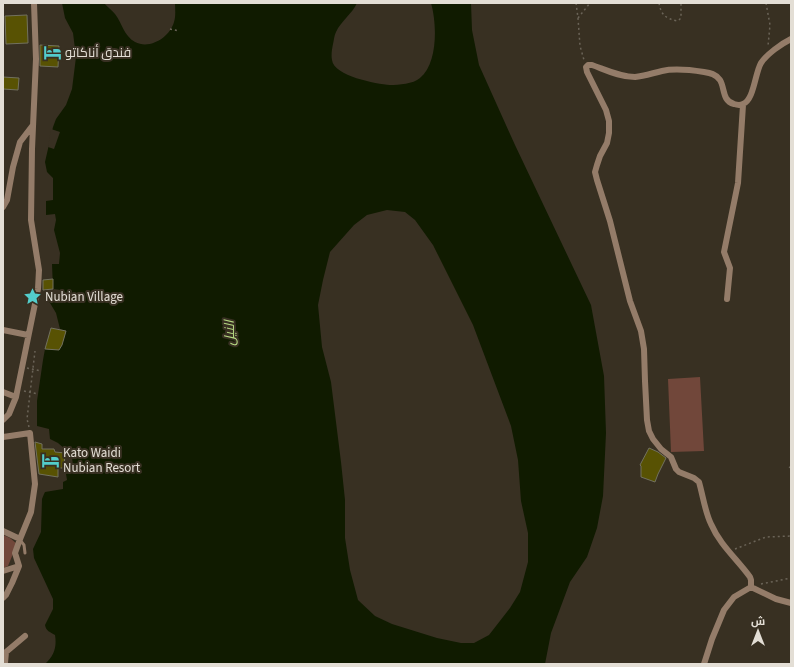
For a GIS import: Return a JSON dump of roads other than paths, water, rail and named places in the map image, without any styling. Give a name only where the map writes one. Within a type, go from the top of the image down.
[{"type":"street","points":[[3,420],[9,414],[16,397],[38,289],[39,270],[31,220],[36,59],[34,3]]},
{"type":"street","points":[[727,299],[730,268],[724,252],[738,182],[743,105],[751,96],[758,68],[762,62],[784,42],[791,39]]},
{"type":"street","points":[[743,105],[736,105],[727,100],[720,80],[717,76],[710,73],[672,69],[634,77],[617,75],[590,65],[586,67],[587,72],[606,110],[609,121],[607,143],[598,161],[595,172],[610,221],[630,302],[641,332],[644,349],[649,431],[661,449],[672,457],[676,469],[699,482],[710,524],[728,551],[750,577],[751,586]]},
{"type":"street","points":[[3,207],[7,200],[13,167],[20,142],[33,125]]},
{"type":"street","points":[[3,330],[28,335]]},
{"type":"street","points":[[3,392],[16,397]]},
{"type":"street","points":[[3,437],[30,432],[35,484],[31,512],[15,553],[19,566],[12,583],[3,598]]},
{"type":"street","points":[[3,531],[20,539]]},
{"type":"street","points":[[3,571],[19,566]]},
{"type":"street","points":[[751,586],[776,599],[791,604]]},
{"type":"street","points":[[704,664],[724,610],[734,597],[751,586]]},
{"type":"street","points":[[3,663],[5,663],[6,652],[25,636]]},
{"type":"lane","points":[[20,539],[24,546],[25,552]]},
{"type":"water","name":"النيل","points":[[62,3],[104,3],[115,14],[131,39],[141,44],[147,44],[159,41],[168,33],[174,22],[175,3],[357,3],[335,34],[332,54],[334,66],[340,71],[356,78],[375,83],[394,85],[414,82],[426,71],[430,63],[433,53],[435,32],[431,3],[471,3],[472,30],[479,65],[515,145],[591,305],[604,376],[606,433],[603,496],[597,528],[587,557],[570,582],[551,633],[545,664],[45,664],[51,658],[56,643],[55,635],[47,630],[45,625],[53,609],[53,599],[34,558],[33,549],[41,532],[42,499],[45,492],[63,489],[63,482],[67,480],[66,474],[74,473],[71,450],[66,450],[58,443],[50,439],[49,429],[37,426],[37,401],[45,349],[59,350],[66,331],[60,329],[56,313],[47,298],[62,297],[61,290],[53,289],[52,264],[59,264],[60,253],[54,230],[56,220],[55,214],[46,215],[46,201],[53,200],[53,178],[47,172],[45,162],[53,127],[56,119],[66,105],[72,89],[76,57],[73,33],[65,18]],"holes":[[[387,210],[405,212],[415,220],[433,245],[473,325],[511,426],[518,460],[521,501],[528,533],[528,562],[520,592],[510,608],[489,635],[474,643],[461,643],[437,638],[392,624],[375,616],[358,600],[350,570],[345,538],[345,500],[341,462],[331,382],[322,347],[318,305],[330,252],[354,225],[367,215]]]},
{"type":"place","name":"فندق أناكاتو","points":[[52,53]]},
{"type":"place","name":"Nubian Village","points":[[32,297]]},
{"type":"place","name":"Kato Waidi Nubian Resort","points":[[50,460]]}]
